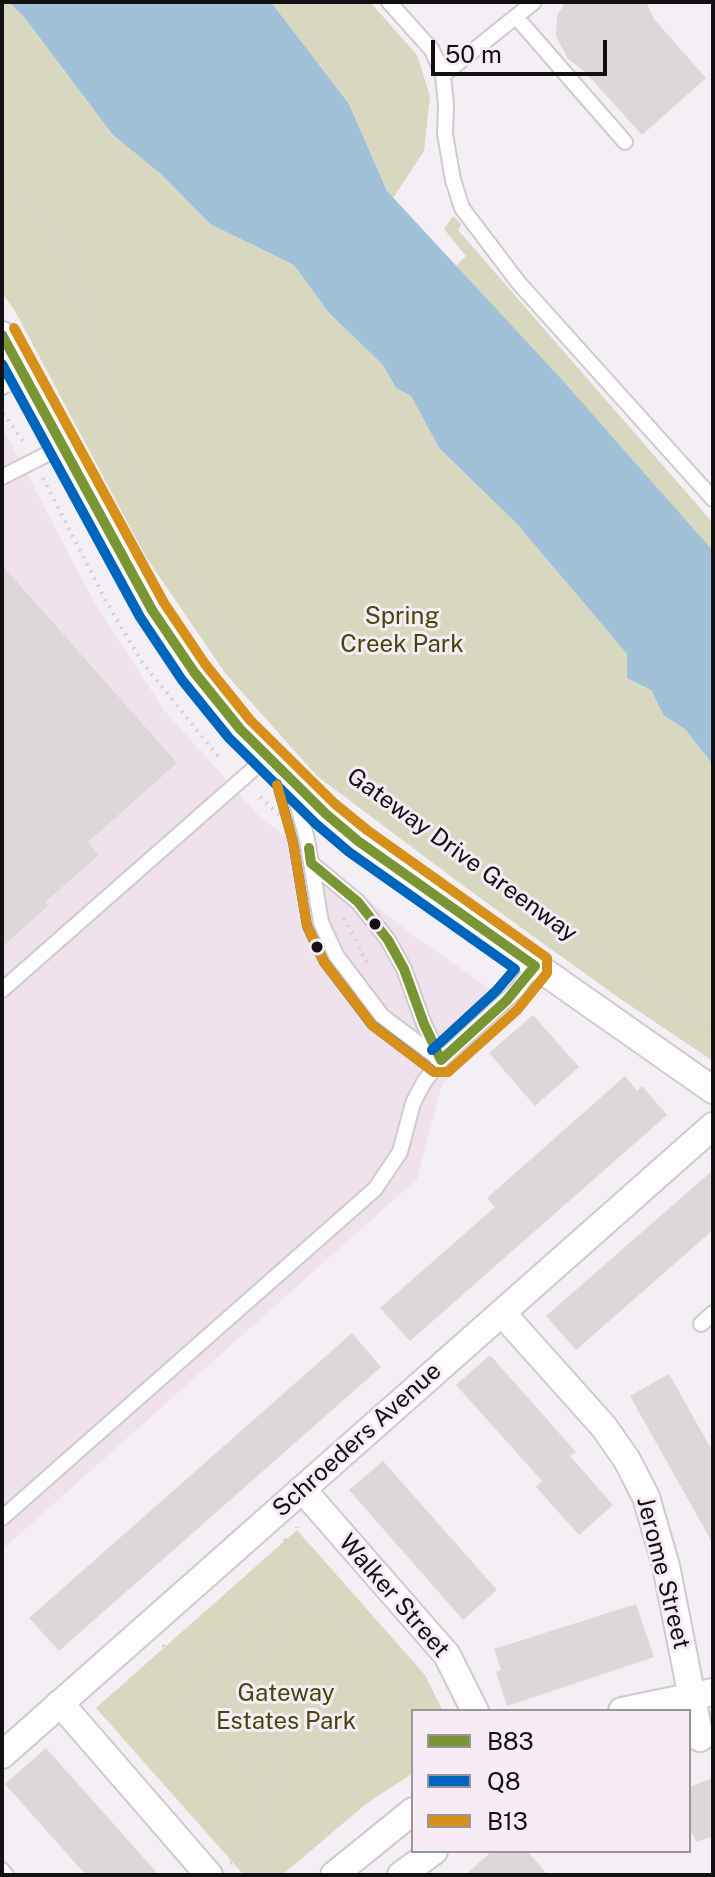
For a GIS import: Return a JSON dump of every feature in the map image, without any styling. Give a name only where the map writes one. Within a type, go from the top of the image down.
[{"type":"street","points":[[2,335],[136,582],[171,640],[217,702],[267,757],[358,841],[713,1090]]},
{"type":"street","name":"Schroeders Avenue","points":[[2,1755],[713,1126]]},
{"type":"street","name":"Jerome Street","points":[[502,1313],[604,1427],[637,1479],[659,1537],[702,1693],[701,1738]]},
{"type":"street","name":"Walker Street","points":[[302,1489],[447,1655],[474,1709]]},
{"type":"street","points":[[631,1709],[702,1693]]},
{"type":"street","points":[[60,1703],[219,1869]]},
{"type":"street","points":[[334,1875],[411,1813]]},
{"type":"street","points":[[401,1875],[431,1853]]},
{"type":"lane","points":[[389,2],[432,50],[443,75],[445,134],[453,180],[462,208],[518,282],[711,492]]},
{"type":"lane","points":[[443,75],[534,2]]},
{"type":"lane","points":[[517,18],[625,142]]},
{"type":"lane","points":[[2,387],[26,376]]},
{"type":"lane","points":[[2,477],[63,446]]},
{"type":"lane","points":[[2,990],[267,757]]},
{"type":"lane","points":[[290,780],[311,863],[321,922],[344,967],[382,1016],[441,1060]]},
{"type":"lane","points":[[311,863],[358,902],[388,940],[404,969],[441,1060]]},
{"type":"lane","points":[[2,1518],[375,1189],[400,1152],[418,1092],[441,1060],[506,1001],[535,966]]},
{"type":"lane","points":[[701,1324],[713,1313]]},
{"type":"lane","points":[[2,1870],[6,1875]]},
{"type":"path","name":"Gateway Drive Greenway","points":[[2,188],[27,203],[58,238],[71,263],[101,385],[136,484],[182,574],[273,697],[353,779],[393,811],[713,1032]]},
{"type":"path","points":[[3,413],[24,442]]},
{"type":"path","points":[[43,478],[106,601],[142,662],[221,760]]},
{"type":"path","points":[[260,797],[289,824]]},
{"type":"path","points":[[343,915],[358,943],[352,946]]},
{"type":"path","points":[[263,1875],[273,1737],[254,1694],[253,1671],[264,1644],[287,1626],[297,1527]]},
{"type":"path","points":[[284,1539],[295,1548]]},
{"type":"path","points":[[295,1548],[310,1541]]},
{"type":"path","points":[[224,1706],[223,1671],[227,1653],[237,1634],[261,1613],[289,1605],[330,1613],[362,1629],[376,1641],[405,1686],[411,1715]]},
{"type":"path","points":[[184,1669],[225,1632],[237,1634]]},
{"type":"path","points":[[163,1645],[214,1702],[224,1706],[253,1730],[273,1737],[333,1745],[352,1744],[411,1726]]},
{"type":"path","points":[[203,1691],[189,1702],[240,1761],[273,1737]]},
{"type":"path","points":[[231,1713],[245,1697],[254,1694]]},
{"type":"path","points":[[219,1869],[265,1851],[282,1852]]},
{"type":"shaded area","points":[[2,426],[93,600],[163,709],[258,815],[413,935],[523,1012],[442,1084],[417,1179],[2,1550]]},
{"type":"green space","name":"Spring Creek Park","points":[[2,2],[9,2],[24,17],[113,135],[162,175],[210,224],[294,265],[329,313],[382,364],[395,387],[411,396],[439,448],[517,524],[627,654],[627,678],[651,690],[664,716],[685,729],[713,765],[713,1061],[619,998],[317,776],[225,673],[146,557],[15,311],[2,293]]},
{"type":"green space","points":[[271,2],[370,2],[417,55],[430,96],[424,151],[393,198],[387,191],[349,104]]},
{"type":"green space","points":[[453,216],[461,224],[458,230],[713,523],[713,554],[456,266],[466,256],[444,229]]},
{"type":"green space","name":"Gateway Estates Park","points":[[297,1530],[425,1675],[442,1709],[411,1709],[411,1774],[366,1804],[282,1875],[244,1875],[96,1708]]},
{"type":"water","points":[[9,2],[271,2],[349,104],[387,191],[563,381],[713,551],[713,765],[685,729],[664,716],[651,690],[627,678],[627,654],[517,524],[439,448],[411,396],[396,388],[382,364],[329,313],[294,265],[210,224],[162,175],[113,135],[24,17]]},
{"type":"building","points":[[565,2],[646,2],[654,19],[706,78],[642,135],[586,73],[568,59],[556,36],[557,16]]},
{"type":"building","points":[[2,565],[177,763],[88,842],[99,855],[45,902],[48,906],[2,947]]},
{"type":"building","points":[[533,1015],[579,1067],[535,1106],[489,1053]]},
{"type":"building","points":[[625,1076],[637,1091],[642,1086],[667,1115],[410,1341],[380,1308],[495,1207],[487,1198]]},
{"type":"building","points":[[713,1170],[713,1230],[576,1350],[546,1316]]},
{"type":"building","points":[[352,1333],[381,1367],[59,1651],[29,1618]]},
{"type":"building","points":[[490,1355],[576,1452],[570,1456],[613,1505],[579,1535],[536,1487],[542,1481],[456,1385]]},
{"type":"building","points":[[669,1374],[713,1452],[713,1544],[630,1396]]},
{"type":"building","points":[[383,1461],[497,1590],[463,1620],[349,1490]]},
{"type":"building","points":[[636,1604],[654,1657],[507,1706],[496,1672],[501,1670],[494,1649]]},
{"type":"building","points":[[46,1748],[159,1875],[86,1875],[52,1837],[5,1784]]},
{"type":"building","points":[[713,1778],[713,1836],[696,1842],[691,1834],[691,1786]]},
{"type":"building","points":[[490,1853],[529,1853],[548,1875],[465,1875]]},
{"type":"transit line","name":"B13","points":[[14,328],[164,603],[205,664],[250,720],[335,804],[367,830],[547,958],[547,973],[517,1010],[448,1072],[434,1072],[373,1026],[324,962],[307,926],[293,842],[277,785]]},
{"type":"transit line","name":"B83","points":[[2,335],[152,610],[194,672],[240,729],[326,814],[358,841],[535,966],[506,1001],[441,1060]]},
{"type":"transit line","name":"Q8","points":[[2,364],[140,617],[182,680],[229,738],[316,824],[349,852],[515,969],[496,991],[432,1050]]},
{"type":"transit line","name":"Q8","points":[[277,784],[293,842],[307,926],[324,962],[372,1025],[433,1071]]},
{"type":"transit line","name":"B83","points":[[309,848],[311,863],[358,902],[388,940],[404,969],[441,1060]]}]
